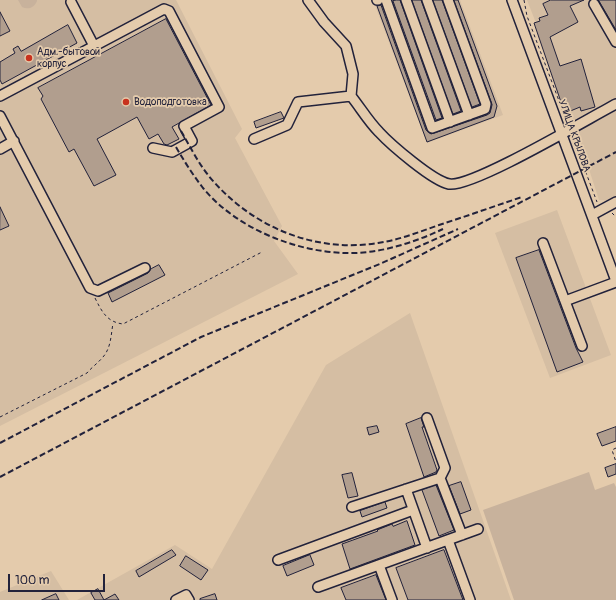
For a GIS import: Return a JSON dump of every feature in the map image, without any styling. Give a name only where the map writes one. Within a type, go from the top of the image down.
[{"type":"street","points":[[308,0],[324,22],[346,46],[353,74],[351,96],[379,132],[421,168],[438,180],[450,184],[460,184],[486,173],[616,104]]},
{"type":"street","points":[[386,0],[432,128],[485,109],[486,104],[448,0]]},
{"type":"street","points":[[406,0],[450,122]]},
{"type":"street","points":[[427,0],[469,115]]},
{"type":"street","name":"УЛИЦА КРЫЛОВА","points":[[512,0],[565,131],[592,215],[616,281]]},
{"type":"street","points":[[71,2],[94,46]]},
{"type":"street","points":[[594,4],[616,42]]},
{"type":"street","points":[[0,96],[164,9],[169,11],[219,107],[184,126],[192,142],[172,152],[153,148]]},
{"type":"street","points":[[254,140],[287,125],[298,102],[351,96]]},
{"type":"street","points":[[0,116],[90,288],[98,291],[145,268]]},
{"type":"street","points":[[0,149],[14,141]]},
{"type":"street","points":[[592,215],[616,202]]},
{"type":"street","points":[[543,242],[582,346]]},
{"type":"street","points":[[565,300],[616,281]]},
{"type":"street","points":[[352,507],[440,478],[445,468],[427,418]]},
{"type":"street","points":[[440,478],[462,535]]},
{"type":"street","points":[[406,489],[427,548]]},
{"type":"street","points":[[278,560],[413,510]]},
{"type":"street","points":[[318,587],[478,530]]},
{"type":"street","points":[[448,540],[470,600]]},
{"type":"street","points":[[379,565],[392,600]]},
{"type":"street","points":[[176,600],[186,594],[189,600]]},
{"type":"path","points":[[524,0],[527,16],[565,131],[598,203],[606,207],[616,217]]},
{"type":"path","points":[[90,288],[103,314],[113,323],[123,324],[262,252]]},
{"type":"path","points":[[0,417],[87,373],[96,362],[103,357],[109,347],[113,323]]},
{"type":"path","points":[[616,448],[612,450],[616,462]]},
{"type":"shaded area","points":[[0,0],[176,0],[242,129],[235,138],[282,226],[274,241],[298,274],[0,426]]},
{"type":"shaded area","points":[[18,0],[37,1],[33,7],[26,8],[22,7]]},
{"type":"shaded area","points":[[373,0],[460,0],[503,115],[427,143]]},
{"type":"shaded area","points":[[527,0],[616,0],[616,201],[599,200],[568,105]]},
{"type":"shaded area","points":[[557,210],[611,355],[550,378],[495,233]]},
{"type":"shaded area","points":[[410,313],[511,600],[77,600],[175,545],[212,569],[326,365]]},
{"type":"shaded area","points":[[589,472],[595,490],[614,483],[616,487],[616,600],[514,600],[483,510]]},
{"type":"shaded area","points":[[51,571],[69,600],[0,600],[0,592]]},
{"type":"building","points":[[400,0],[442,118],[436,120],[393,1]]},
{"type":"building","points":[[412,0],[421,0],[461,111],[453,114]]},
{"type":"building","points":[[433,0],[442,0],[480,104],[472,107]]},
{"type":"building","points":[[454,0],[458,0],[497,106],[494,117],[427,142],[377,6],[381,5],[426,130],[431,134],[487,115],[490,113],[492,105]]},
{"type":"building","points":[[551,0],[584,0],[570,6],[578,22],[550,37],[560,66],[581,59],[595,107],[581,111],[580,107],[568,112],[566,107],[563,108],[534,23],[540,21],[539,18],[548,15],[543,4]]},
{"type":"building","points":[[598,0],[616,0],[616,30],[599,1]]},
{"type":"building","points":[[0,12],[10,31],[0,36]]},
{"type":"building","name":"Водоподготовка","points":[[166,19],[211,105],[172,127],[179,139],[167,145],[164,144],[158,134],[149,139],[137,117],[97,139],[116,175],[94,186],[74,149],[69,152],[41,99],[43,96],[38,88]]},
{"type":"building","name":"Адм.-бытовой корпус","points":[[68,25],[77,43],[2,84],[0,80],[0,62],[15,53],[13,49],[18,46],[21,51]]},
{"type":"building","points":[[281,112],[284,118],[256,128],[254,122]]},
{"type":"building","points":[[0,207],[9,226],[0,230]]},
{"type":"building","points":[[539,250],[576,348],[583,362],[557,372],[516,258]]},
{"type":"building","points":[[159,265],[165,275],[112,302],[108,293],[148,273],[151,269]]},
{"type":"building","points":[[421,418],[424,427],[422,427],[437,470],[436,472],[424,477],[406,424]]},
{"type":"building","points":[[377,426],[379,432],[369,435],[367,428]]},
{"type":"building","points":[[616,427],[616,441],[602,446],[597,434]]},
{"type":"building","points":[[616,464],[616,474],[608,477],[605,468]]},
{"type":"building","points":[[352,473],[358,496],[348,498],[342,475]]},
{"type":"building","points":[[461,482],[471,510],[460,514],[449,486]]},
{"type":"building","points":[[436,485],[454,530],[439,536],[422,490]]},
{"type":"building","points":[[385,502],[387,508],[362,517],[360,511]]},
{"type":"building","points":[[407,521],[415,545],[350,569],[342,544],[378,531],[377,530],[392,524],[393,526]]},
{"type":"building","points":[[172,550],[176,555],[139,577],[136,571]]},
{"type":"building","points":[[444,550],[463,600],[408,600],[396,568]]},
{"type":"building","points":[[310,555],[314,565],[287,576],[283,566]]},
{"type":"building","points":[[186,556],[208,570],[201,580],[180,566]]},
{"type":"building","points":[[376,575],[386,600],[346,600],[341,588]]},
{"type":"building","points":[[98,589],[104,600],[95,600],[91,593]]},
{"type":"building","points":[[56,594],[59,600],[42,600]]},
{"type":"building","points":[[115,594],[119,600],[104,600]]},
{"type":"building","points":[[215,594],[217,600],[200,600],[200,599]]},
{"type":"railway","points":[[181,131],[204,170],[230,198],[248,212],[268,224],[288,234],[310,240],[332,244],[355,245],[386,242],[409,236],[522,197]]},
{"type":"railway","points":[[176,147],[203,188],[232,215],[249,226],[287,243],[327,252],[371,252],[396,247],[443,229]]},
{"type":"railway","points":[[0,477],[616,152]]},
{"type":"railway","points":[[0,443],[201,337],[382,263],[458,229]]},
{"type":"place","name":"Адм.-бытовой корпус","points":[[29,58]]},
{"type":"place","name":"Водоподготовка","points":[[126,102]]}]
